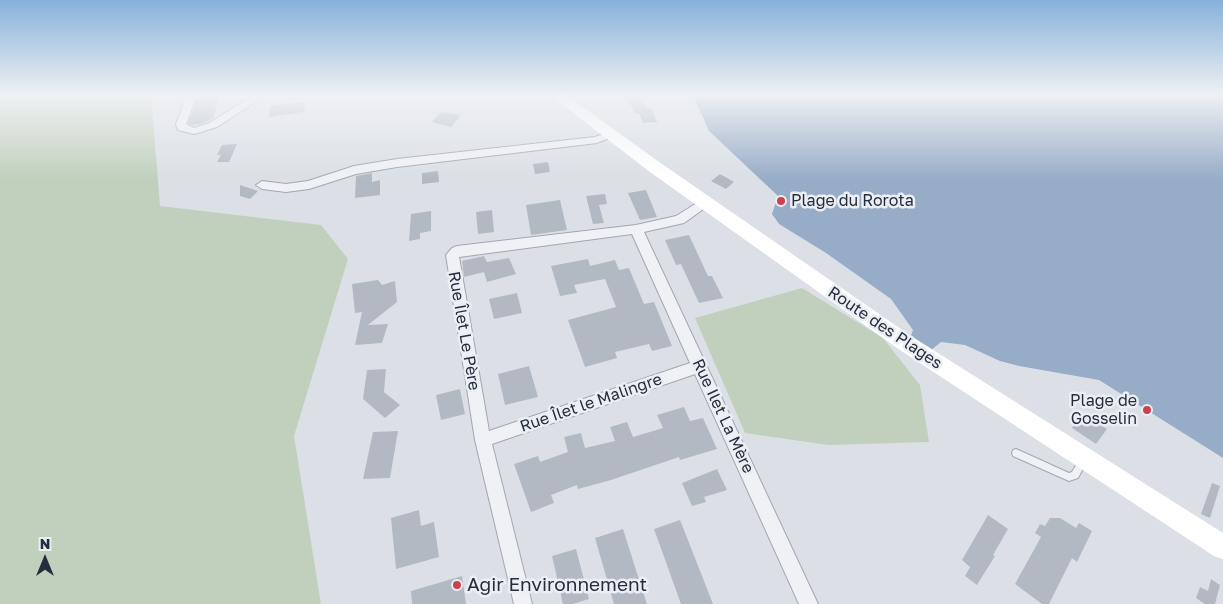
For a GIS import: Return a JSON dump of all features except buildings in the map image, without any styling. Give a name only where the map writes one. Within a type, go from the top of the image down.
[{"type":"street","points":[[181,123],[182,128],[194,131],[216,123]]},
{"type":"street","name":"Route des Plages","points":[[595,123],[904,342],[1223,547]]},
{"type":"street","points":[[262,185],[286,188],[309,185],[354,170],[397,163],[597,140],[610,134]]},
{"type":"street","name":"Rue Îlet Le Père","points":[[523,604],[483,440],[452,254],[457,251],[636,229],[680,220],[705,202]]},
{"type":"street","name":"Rue Ilet La Mère","points":[[636,229],[809,604]]},
{"type":"street","name":"Rue Îlet le Malingre","points":[[483,440],[700,366]]},
{"type":"lane","points":[[1016,453],[1069,477],[1075,475],[1085,458]]},
{"type":"green space","points":[[0,123],[153,123],[160,206],[321,225],[348,259],[294,436],[321,604],[0,604]]},
{"type":"green space","points":[[802,288],[883,338],[920,385],[929,442],[828,445],[745,433],[695,318]]},
{"type":"water","points":[[706,123],[1223,123],[1223,458],[1099,380],[1019,366],[1000,361],[965,345],[941,342],[930,351],[910,338],[913,330],[891,299],[826,253],[779,224],[772,214],[778,196],[709,131]]},
{"type":"place","name":"Plage du Rorota","points":[[781,201]]},
{"type":"place","name":"Plage de Gosselin","points":[[1147,410]]},
{"type":"place","name":"Agir Environnement","points":[[457,585]]}]
